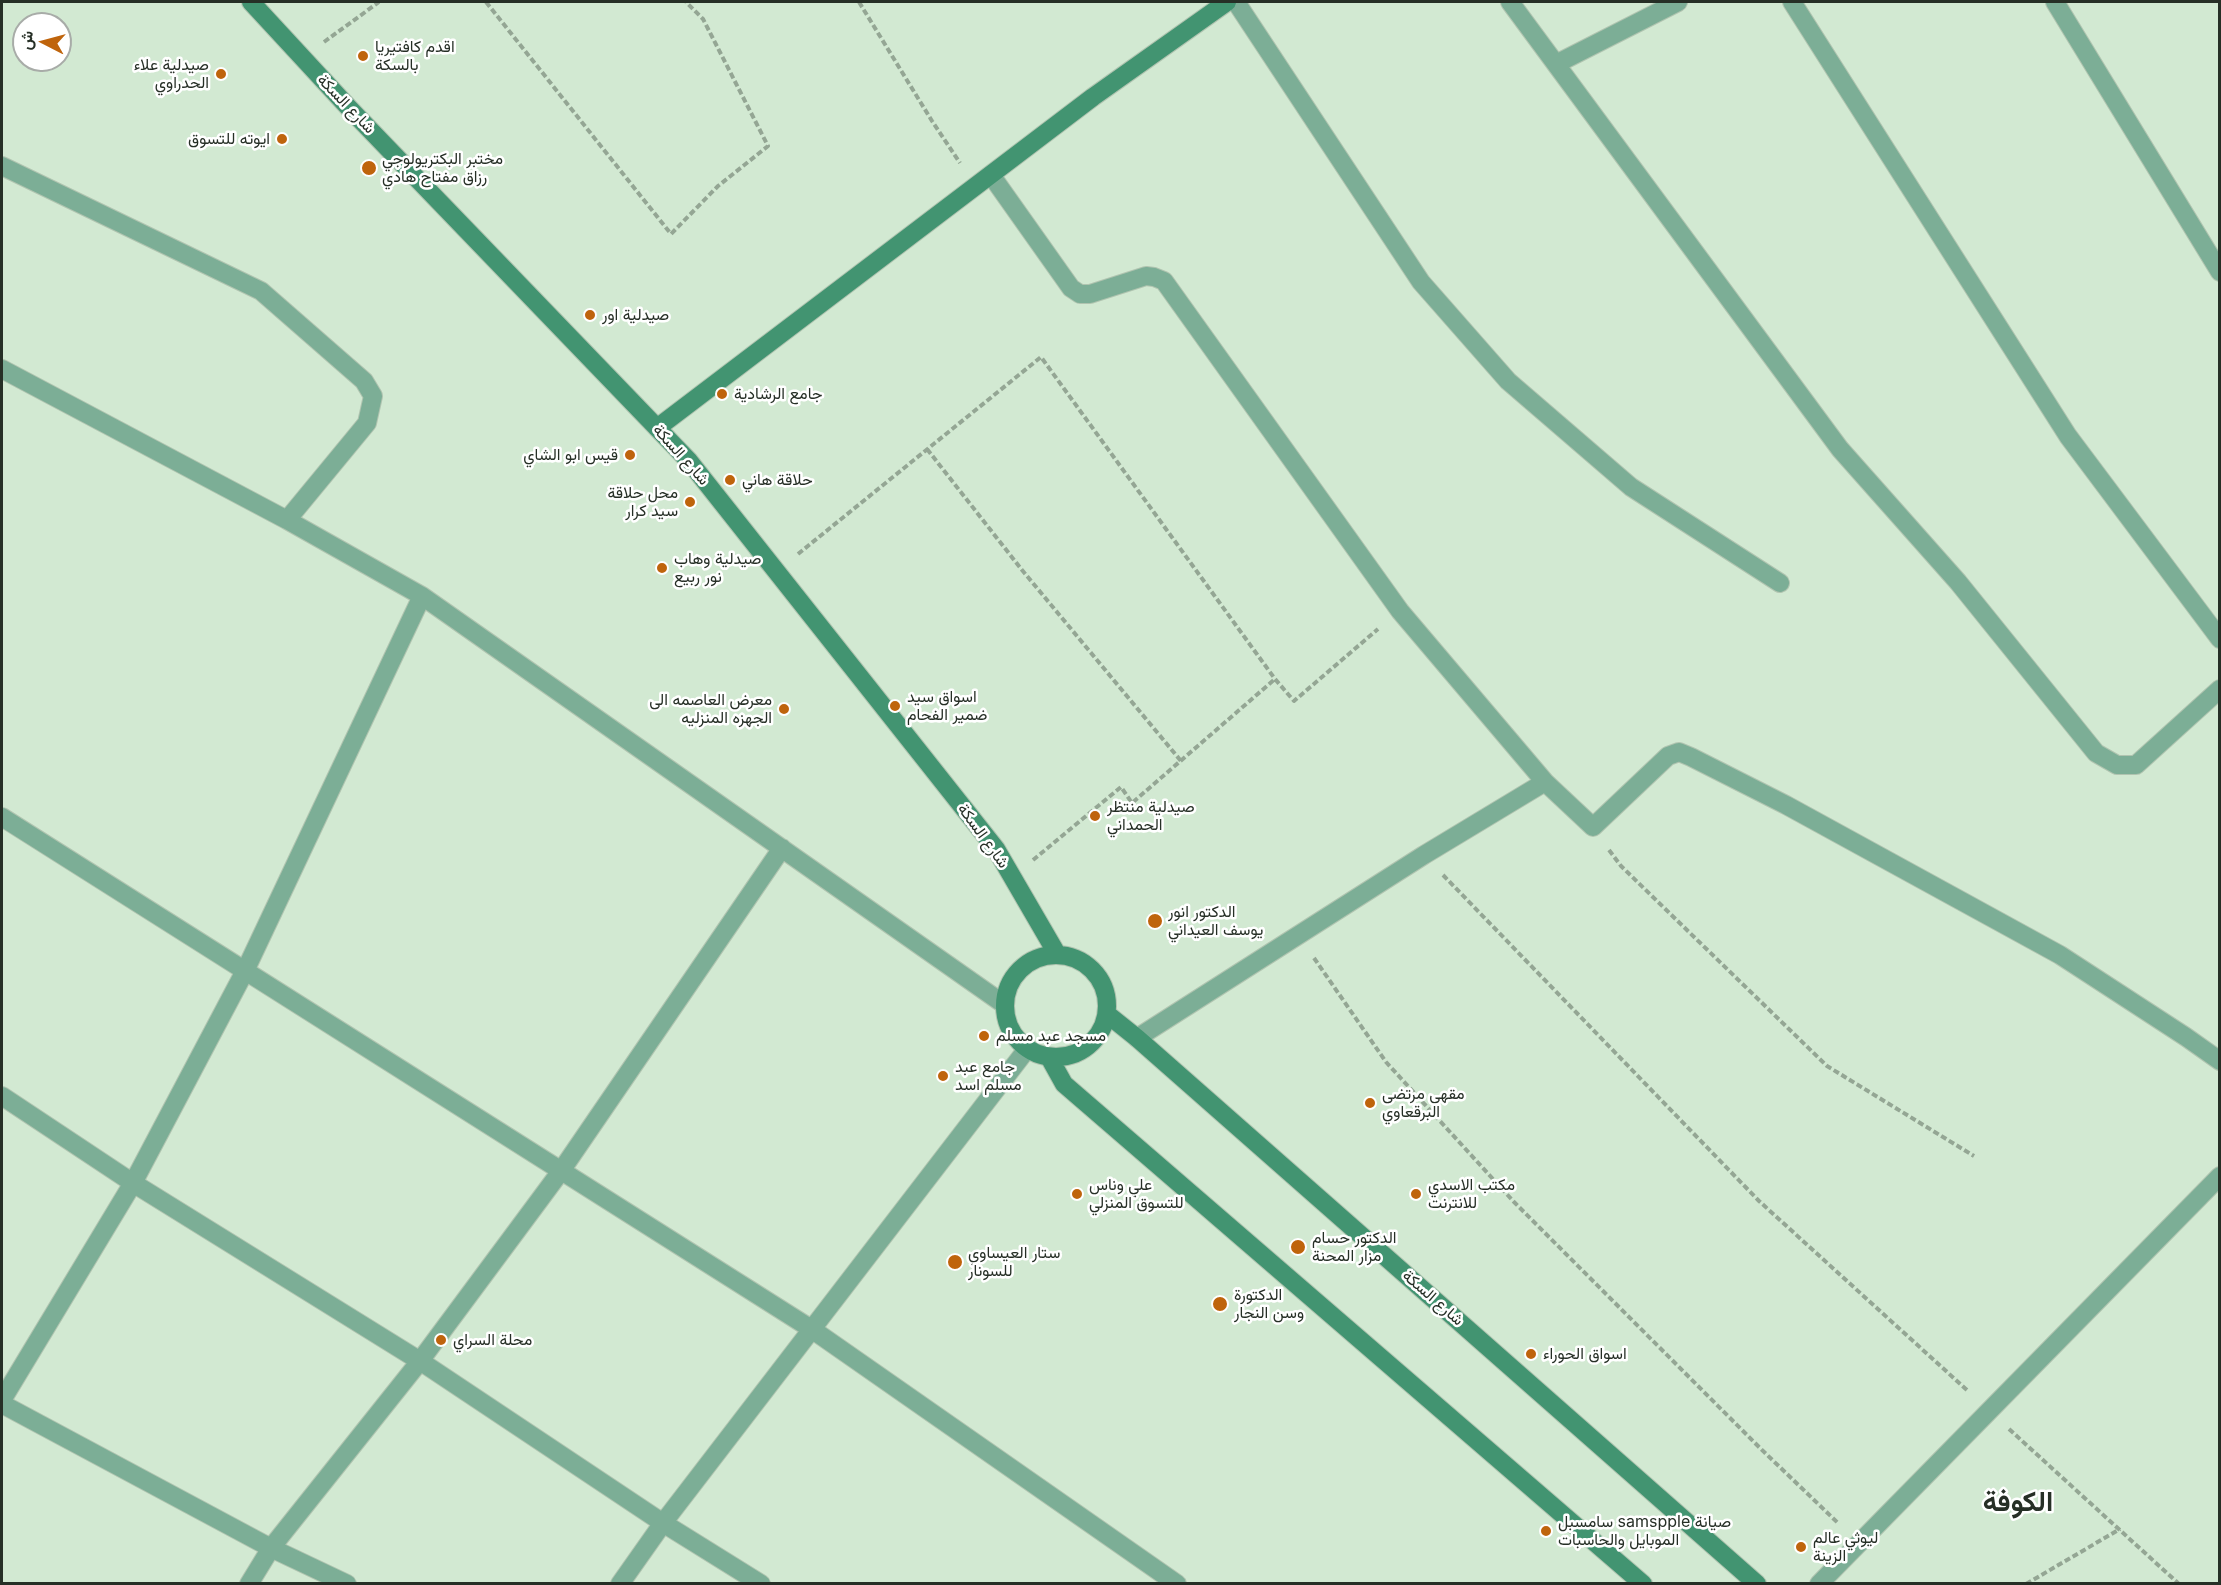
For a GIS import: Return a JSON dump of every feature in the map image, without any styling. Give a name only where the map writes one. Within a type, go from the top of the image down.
[{"type":"street","name":"شارع السكة","points":[[251,2],[689,461],[996,849],[1057,954]]},
{"type":"street","points":[[657,428],[1093,97],[1227,2]]},
{"type":"street","points":[[1236,2],[1421,282],[1508,381],[1631,488],[1780,583]]},
{"type":"street","points":[[1510,2],[1840,449],[1958,582],[2096,753],[2117,765],[2136,765],[2220,689]]},
{"type":"street","points":[[1556,64],[1678,2]]},
{"type":"street","points":[[1792,2],[2068,436],[2220,639]]},
{"type":"street","points":[[2055,2],[2220,272]]},
{"type":"street","points":[[2,166],[261,291],[364,381],[373,396],[367,423],[288,520]]},
{"type":"street","points":[[991,175],[1071,288],[1080,294],[1090,294],[1146,276],[1164,281],[1400,611],[1545,782],[1593,827],[1668,756],[1679,752],[1685,754],[1796,811],[2060,955],[2220,1061]]},
{"type":"street","points":[[2,369],[288,520],[422,596],[1005,1005]]},
{"type":"street","points":[[347,1584],[271,1548],[2,1402],[133,1183],[245,971],[422,596]]},
{"type":"street","points":[[1137,1038],[1424,855],[1545,782]]},
{"type":"street","points":[[2,817],[813,1330],[1177,1584]]},
{"type":"street","points":[[249,1584],[271,1548],[420,1361],[561,1171],[782,848]]},
{"type":"street","points":[[1057,954],[1074,957],[1089,966],[1101,980],[1107,996],[1107,1014],[1102,1030],[1080,1052],[1065,1057],[1049,1057],[1027,1049],[1015,1037],[1007,1022],[1005,1005],[1007,989],[1015,975],[1027,963],[1057,954]]},
{"type":"street","name":"شارع السكة","points":[[1107,1014],[1757,1584]]},
{"type":"street","points":[[620,1584],[663,1523],[1027,1049]]},
{"type":"street","points":[[1049,1057],[1065,1084],[1643,1584]]},
{"type":"street","points":[[2,1096],[133,1183],[420,1361],[663,1523],[761,1584]]},
{"type":"street","points":[[1819,1584],[2220,1176]]},
{"type":"path","points":[[302,58],[379,2]]},
{"type":"path","points":[[486,2],[671,234],[718,186],[768,146],[703,19],[686,2]]},
{"type":"path","points":[[859,2],[932,121],[976,186]]},
{"type":"path","points":[[777,572],[1041,357],[1275,679],[1294,701],[1400,611]]},
{"type":"path","points":[[927,450],[1022,570],[1181,761]]},
{"type":"path","points":[[1012,877],[1121,787],[1132,803],[1275,679]]},
{"type":"path","points":[[1593,827],[1621,866],[1827,1066],[1974,1156]]},
{"type":"path","points":[[1424,855],[1759,1201],[2180,1584]]},
{"type":"path","points":[[1298,935],[1386,1062],[1514,1202],[1761,1449],[1859,1543]]},
{"type":"path","points":[[2026,1584],[2120,1529]]},
{"type":"place","name":"اقدم كافتيريا بالسكة","points":[[363,56]]},
{"type":"place","name":"صيدلية علاء الحدراوي","points":[[221,74]]},
{"type":"place","name":"ايوته للتسوق","points":[[282,139]]},
{"type":"place","name":"مختبر البكتريولوجي رزاق مفتاح هادي","points":[[369,168]]},
{"type":"place","name":"صيدلية اور","points":[[590,315]]},
{"type":"place","name":"جامع الرشادية","points":[[722,394]]},
{"type":"place","name":"قيس ابو الشاي","points":[[630,455]]},
{"type":"place","name":"حلاقة هاني","points":[[730,480]]},
{"type":"place","name":"محل حلاقة سيد كرار","points":[[690,502]]},
{"type":"place","name":"صيدلية وهاب نور ربيع","points":[[662,568]]},
{"type":"place","name":"اسواق سيد ضمير الفحام","points":[[895,706]]},
{"type":"place","name":"معرض العاصمه الى الجهزه المنزليه","points":[[784,709]]},
{"type":"place","name":"صيدلية منتظر الحمداني","points":[[1095,816]]},
{"type":"place","name":"الدكتور انور يوسف العيداني","points":[[1155,921]]},
{"type":"place","name":"مسجد عبد مسلم","points":[[984,1036]]},
{"type":"place","name":"جامع عبد مسلم اسد","points":[[943,1076]]},
{"type":"place","name":"مقهى مرتضى البرقعاوي","points":[[1370,1103]]},
{"type":"place","name":"علي وناس للتسوق المنزلي","points":[[1077,1194]]},
{"type":"place","name":"مكتب الاسدي للانترنت","points":[[1416,1194]]},
{"type":"place","name":"الدكتور حسام مزار المحنة","points":[[1298,1247]]},
{"type":"place","name":"ستار العيساوي للسونار","points":[[955,1262]]},
{"type":"place","name":"الدكتورة وسن النجار","points":[[1220,1304]]},
{"type":"place","name":"محلة السراي","points":[[441,1340]]},
{"type":"place","name":"اسواق الحوراء","points":[[1531,1354]]},
{"type":"place","name":"سامسبل samspple صيانة الموبايل والحاسبات","points":[[1546,1531]]},
{"type":"place","name":"ليوثي عالم الزينة","points":[[1801,1547]]},
{"type":"district","name":"الكوفة","points":[[2018,1503]]}]
